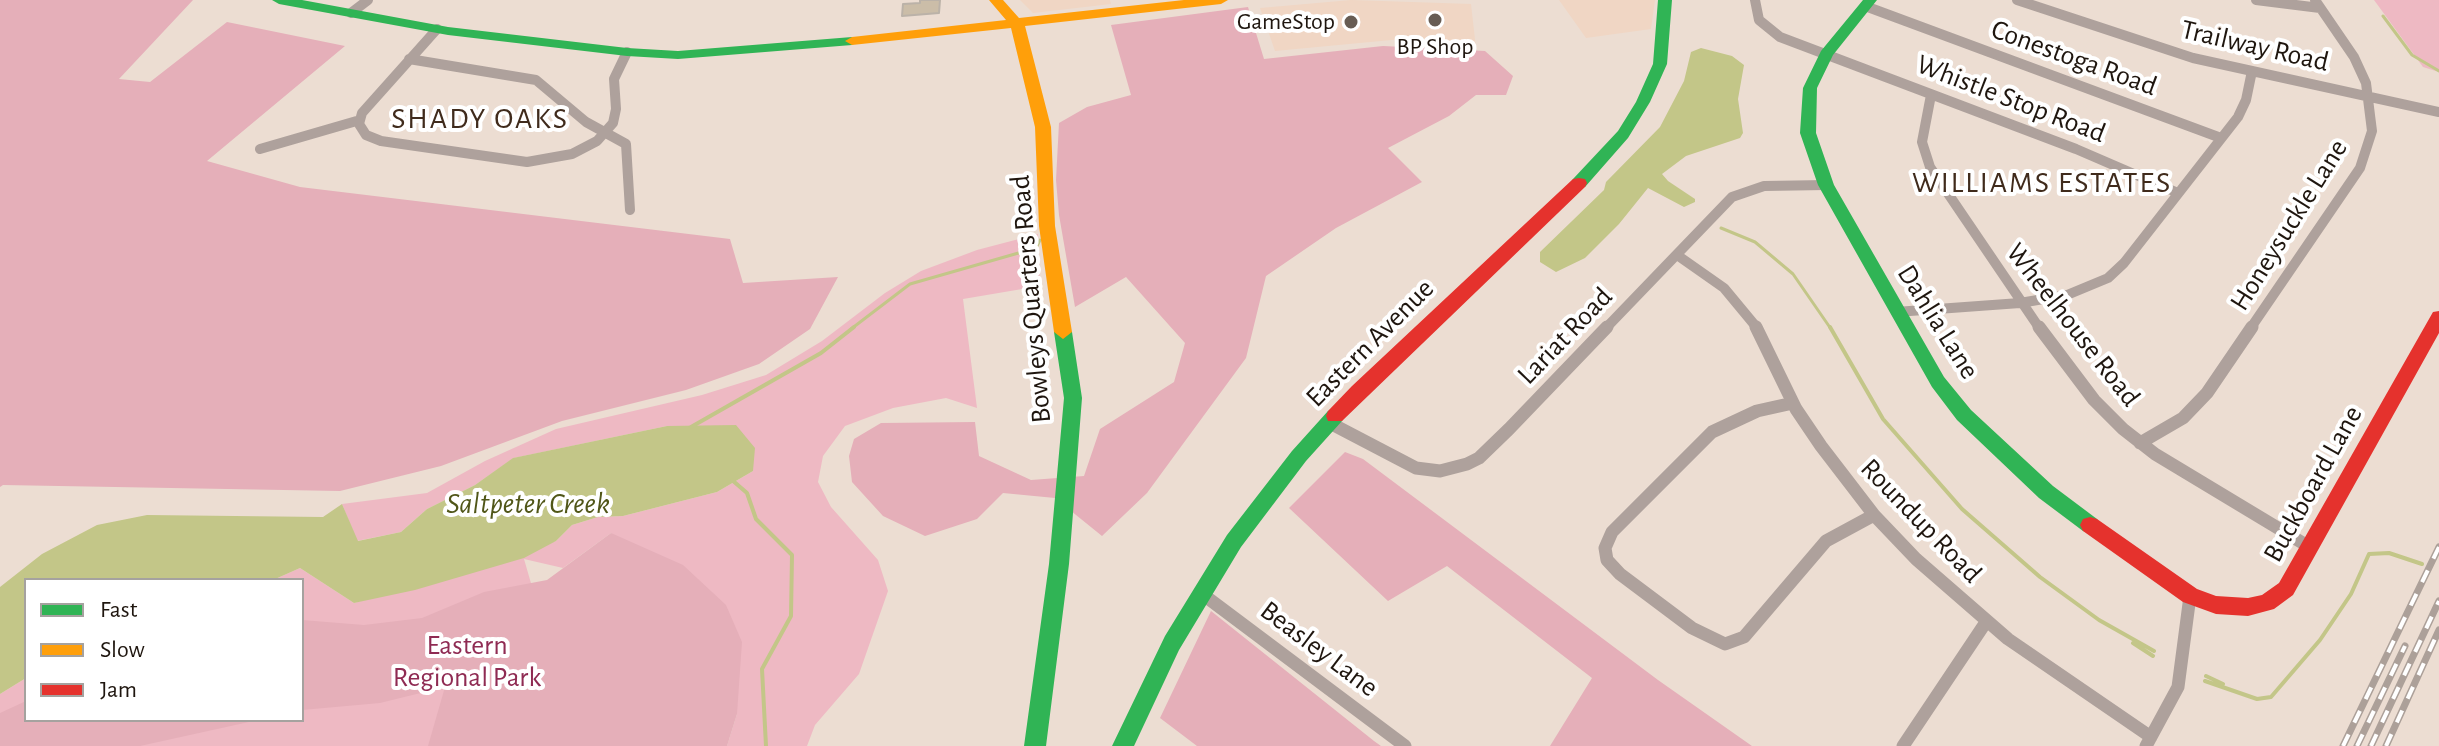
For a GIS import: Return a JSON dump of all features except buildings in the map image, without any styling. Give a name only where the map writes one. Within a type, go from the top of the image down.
[{"type":"street","points":[[279,0],[437,29],[627,52],[718,53],[1017,24],[1221,0]]},
{"type":"street","points":[[351,13],[368,0]]},
{"type":"street","name":"Bowleys Quarters Road","points":[[996,0],[1017,24],[1046,144],[1047,226],[1073,398],[1059,564],[1035,746]]},
{"type":"street","name":"Eastern Avenue","points":[[1123,746],[1172,643],[1201,593],[1261,505],[1328,422],[1611,149],[1633,120],[1657,74],[1663,50],[1665,0]]},
{"type":"street","name":"Whistle Stop Road","points":[[1755,0],[1759,20],[1768,30],[2076,149],[2178,193]]},
{"type":"street","name":"Trailway Road","points":[[2017,0],[2164,49],[2439,112]]},
{"type":"street","points":[[2256,0],[2317,4]]},
{"type":"street","name":"Dahlia Lane","points":[[1868,3],[1826,54],[1810,88],[1807,119],[1811,148],[1826,185],[1896,312],[1947,395],[1988,439],[2091,527],[2190,596]]},
{"type":"street","name":"Conestoga Road","points":[[1868,3],[2221,138]]},
{"type":"street","name":"Honeysuckle Lane","points":[[2140,443],[2183,418],[2207,393],[2360,168],[2372,131],[2370,97],[2354,57],[2317,4]]},
{"type":"street","points":[[260,149],[360,120],[437,29]]},
{"type":"street","points":[[360,120],[362,132],[375,139],[527,162],[572,154],[605,133],[615,119],[614,79],[627,52]]},
{"type":"street","points":[[409,59],[536,80],[586,122],[624,141],[629,148],[630,210]]},
{"type":"street","points":[[1896,312],[2020,303],[2067,295],[2108,278],[2124,263],[2242,110],[2252,71]]},
{"type":"street","name":"Wheelhouse Road","points":[[1931,95],[1922,142],[1930,167],[2020,303],[2094,400],[2140,443],[2311,548]]},
{"type":"street","name":"Lariat Road","points":[[1328,422],[1416,468],[1440,471],[1467,464],[1479,458],[1509,429],[1738,193],[1764,186],[1826,185]]},
{"type":"street","name":"Roundup Road","points":[[1677,255],[1724,288],[1742,307],[1758,330],[1793,403],[1821,446],[1874,515],[1916,559],[1986,622],[2149,742]]},
{"type":"street","name":"Buckboard Lane","points":[[2190,596],[2216,605],[2239,608],[2267,603],[2291,583],[2439,317]]},
{"type":"street","points":[[1793,403],[1757,411],[1712,432],[1612,532],[1605,548],[1607,560],[1620,574],[1703,636],[1725,644],[1744,637],[1826,541],[1874,515]]},
{"type":"street","name":"Beasley Lane","points":[[1201,593],[1405,746]]},
{"type":"street","points":[[2149,742],[2178,687],[2190,596]]},
{"type":"street","points":[[1903,746],[1986,622]]},
{"type":"shaded area","points":[[1020,0],[1110,0],[1111,4],[1033,13]]},
{"type":"shaded area","points":[[1351,0],[1471,4],[1476,48],[1411,44],[1402,39],[1275,51],[1260,8]]},
{"type":"shaded area","points":[[1559,0],[1655,0],[1651,29],[1586,38]]},
{"type":"green space","points":[[0,0],[193,0],[119,79],[150,82],[227,22],[345,46],[207,161],[300,187],[730,239],[743,283],[838,277],[810,329],[759,364],[686,390],[562,421],[441,466],[340,491],[0,487]]},
{"type":"green space","points":[[2374,0],[2439,0],[2439,72],[2423,67]]},
{"type":"green space","points":[[1248,7],[1264,59],[1383,46],[1485,51],[1513,76],[1506,95],[1476,95],[1449,116],[1388,148],[1422,182],[1336,228],[1266,276],[1246,358],[1147,493],[1102,536],[1055,498],[1003,493],[977,519],[925,536],[883,516],[852,482],[849,456],[854,439],[881,423],[975,422],[979,456],[1031,480],[1084,476],[1100,429],[1174,382],[1185,343],[1126,277],[1075,307],[1059,215],[1056,180],[1059,123],[1087,107],[1131,95],[1111,25]]},
{"type":"green space","name":"Eastern Regional Park","points":[[1038,234],[1040,286],[963,299],[977,408],[946,398],[893,408],[845,426],[823,456],[818,482],[831,507],[878,560],[888,591],[859,674],[815,725],[807,746],[727,746],[737,714],[611,533],[563,568],[524,559],[578,746],[0,746],[0,694],[24,679],[24,722],[304,722],[304,578],[278,578],[300,568],[354,603],[556,541],[572,525],[598,517],[623,516],[717,492],[753,471],[667,426],[514,458],[475,485],[427,509],[401,532],[357,541],[342,504],[427,493],[485,461],[556,429],[702,395],[766,375],[822,341],[885,293],[921,271],[977,250]]},
{"type":"green space","points":[[1345,452],[1363,459],[1658,680],[1752,746],[1550,746],[1592,678],[1447,566],[1388,601],[1289,508]]},
{"type":"green space","name":"Eastern Regional Park","points":[[611,533],[683,565],[726,605],[742,642],[737,714],[727,746],[428,746],[445,687],[380,703],[304,710],[304,620],[364,625],[422,618],[484,592],[547,580]]},
{"type":"green space","points":[[1211,611],[1381,746],[1197,746],[1160,718]]},
{"type":"green space","points":[[24,702],[24,722],[249,722],[140,746],[0,746],[0,713]]},
{"type":"water","points":[[1701,48],[1732,56],[1744,65],[1738,99],[1743,133],[1740,138],[1686,156],[1662,174],[1695,202],[1684,207],[1648,188],[1619,224],[1585,258],[1556,272],[1540,262],[1540,252],[1604,190],[1606,182],[1660,127],[1684,81],[1691,52]]},
{"type":"water","name":"Saltpeter Creek","points":[[736,425],[755,448],[753,471],[717,492],[623,516],[598,517],[572,525],[556,541],[524,558],[415,590],[354,603],[300,568],[278,578],[24,578],[24,679],[0,694],[0,587],[42,554],[97,525],[147,515],[323,517],[342,504],[358,541],[401,532],[427,509],[475,485],[513,458],[667,426]]},
{"type":"waterway","points":[[2383,16],[2412,55],[2439,71]]},
{"type":"waterway","points":[[1721,228],[1755,242],[1793,274],[1831,329]]},
{"type":"waterway","points":[[851,329],[910,284],[1036,248],[1040,240]]},
{"type":"waterway","points":[[691,427],[821,353],[854,327]]},
{"type":"waterway","points":[[1830,327],[1883,419],[1962,509],[2040,577],[2099,620],[2154,651]]},
{"type":"waterway","name":"Saltpeter Creek","points":[[732,480],[747,493],[756,519],[792,555],[791,616],[762,669],[766,746]]},
{"type":"waterway","points":[[2205,681],[2257,699],[2271,697],[2320,640],[2351,594],[2369,554],[2389,553],[2422,564]]},
{"type":"waterway","points":[[2133,643],[2153,656]]},
{"type":"waterway","points":[[2206,676],[2223,684]]},
{"type":"railway","points":[[2343,746],[2439,547]]},
{"type":"railway","points":[[2371,746],[2439,601]]},
{"type":"railway","points":[[2386,746],[2439,630]]},
{"type":"railway","points":[[2357,746],[2405,646]]},
{"type":"traffic: fast","points":[[279,0],[448,31],[627,52],[678,55],[852,41]]},
{"type":"traffic: fast","points":[[1579,183],[1623,134],[1643,102],[1660,64],[1665,0]]},
{"type":"traffic: fast","points":[[1870,0],[1826,54],[1810,88],[1808,133],[1826,185],[1938,382],[1964,415],[2046,492],[2090,525]]},
{"type":"traffic: fast","points":[[1035,746],[1059,564],[1073,398],[1063,332]]},
{"type":"traffic: fast","points":[[1123,746],[1172,643],[1234,541],[1299,456],[1335,416]]},
{"type":"traffic: slow","points":[[996,0],[1017,24],[1043,127],[1047,226],[1063,332]]},
{"type":"traffic: slow","points":[[852,41],[1221,0]]},
{"type":"traffic: jam","points":[[1335,416],[1579,183]]},
{"type":"traffic: jam","points":[[2090,525],[2190,596],[2216,605],[2248,607],[2267,603],[2286,589],[2439,317]]},
{"type":"place","name":"BP Shop","points":[[1435,20]]},
{"type":"place","name":"GameStop","points":[[1351,22]]},
{"type":"district","name":"SHADY OAKS","points":[[480,119]]},
{"type":"district","name":"WILLIAMS ESTATES","points":[[2042,183]]}]
